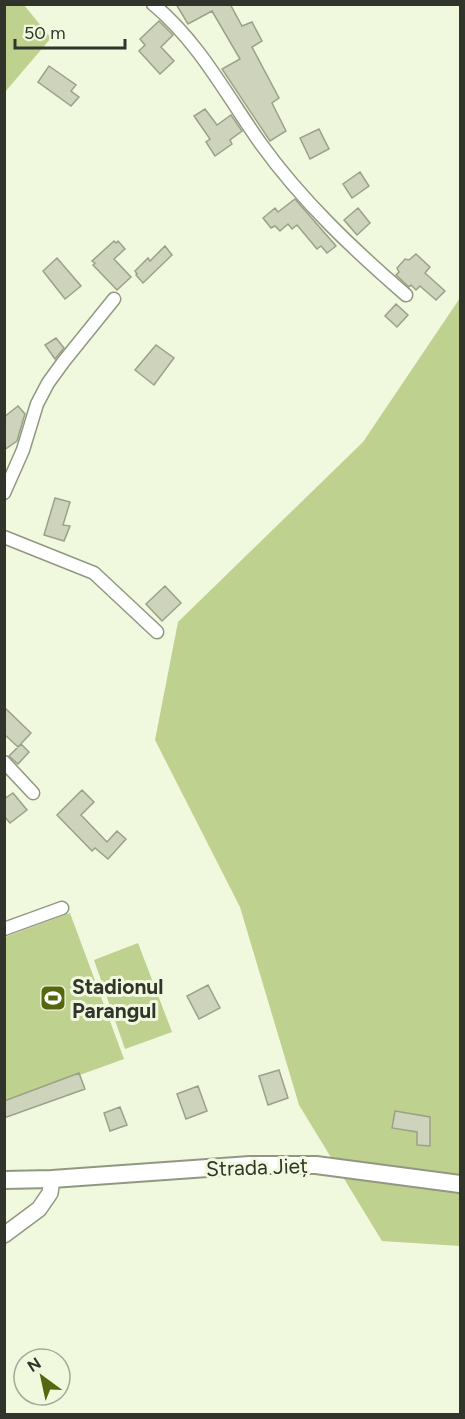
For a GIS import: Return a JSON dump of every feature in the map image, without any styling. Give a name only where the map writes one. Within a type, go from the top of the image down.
[{"type":"main road","name":"Strada Jieț","points":[[4,1180],[52,1179],[250,1165],[316,1165],[460,1184]]},
{"type":"street","points":[[153,4],[188,38],[240,110],[261,144],[320,215],[406,295]]},
{"type":"street","points":[[4,493],[48,383],[114,299]]},
{"type":"street","points":[[4,537],[94,573],[157,632]]},
{"type":"street","points":[[4,762],[33,793]]},
{"type":"street","points":[[4,929],[62,908]]},
{"type":"street","points":[[4,1235],[39,1209],[50,1193],[52,1179]]},
{"type":"green space","points":[[5,4],[24,5],[51,38],[5,92]]},
{"type":"green space","points":[[460,298],[460,1246],[382,1241],[299,1105],[240,907],[155,740],[178,622],[363,442]]},
{"type":"green space","name":"Stadionul Parangul","points":[[70,913],[124,1059],[5,1102],[5,937]]},
{"type":"green space","points":[[138,943],[172,1032],[125,1049],[94,960]]},
{"type":"building","points":[[176,4],[230,4],[242,26],[252,22],[262,41],[252,47],[279,98],[272,103],[286,131],[270,141],[222,69],[240,59],[212,11],[188,24]]},
{"type":"building","points":[[159,21],[173,35],[161,47],[174,61],[160,74],[139,51],[145,45],[140,39]]},
{"type":"building","points":[[49,66],[76,85],[71,91],[79,97],[71,106],[38,82]]},
{"type":"building","points":[[205,109],[217,125],[231,115],[242,131],[230,140],[232,144],[215,156],[206,142],[210,139],[194,116]]},
{"type":"building","points":[[319,129],[329,149],[310,159],[300,138]]},
{"type":"building","points":[[360,172],[369,186],[352,198],[343,184]]},
{"type":"building","points":[[295,199],[336,246],[327,253],[321,246],[317,249],[297,225],[292,229],[288,224],[280,231],[275,226],[271,228],[263,218],[275,208],[278,212]]},
{"type":"building","points":[[358,208],[370,223],[357,235],[344,220]]},
{"type":"building","points":[[114,241],[116,243],[118,241],[125,249],[114,259],[131,277],[117,290],[93,265],[95,263],[92,261]]},
{"type":"building","points":[[165,246],[172,255],[143,283],[135,271],[148,258],[150,261]]},
{"type":"building","points":[[416,254],[430,267],[425,273],[445,291],[436,300],[420,286],[416,290],[411,285],[409,287],[396,275],[399,272],[397,268],[405,259],[409,260]]},
{"type":"building","points":[[57,258],[81,286],[65,299],[43,271]]},
{"type":"building","points":[[396,304],[408,315],[397,327],[385,316]]},
{"type":"building","points":[[56,338],[64,348],[55,359],[45,345]]},
{"type":"building","points":[[156,345],[174,358],[154,385],[135,370]]},
{"type":"building","points":[[18,406],[25,414],[17,441],[4,450],[4,417]]},
{"type":"building","points":[[55,498],[70,502],[63,525],[70,526],[64,541],[44,535]]},
{"type":"building","points":[[165,586],[181,603],[162,621],[146,604]]},
{"type":"building","points":[[4,707],[31,733],[18,747],[4,734]]},
{"type":"building","points":[[21,744],[29,752],[18,764],[9,756]]},
{"type":"building","points":[[82,790],[94,802],[81,815],[107,842],[117,831],[126,839],[108,859],[95,848],[92,851],[57,815]]},
{"type":"building","points":[[13,793],[27,810],[10,823],[4,816],[4,799]]},
{"type":"building","points":[[208,985],[220,1008],[199,1019],[187,996]]},
{"type":"building","points":[[279,1070],[288,1098],[268,1105],[259,1076]]},
{"type":"building","points":[[79,1073],[85,1089],[4,1118],[4,1101]]},
{"type":"building","points":[[198,1086],[207,1111],[186,1119],[177,1094]]},
{"type":"building","points":[[120,1107],[127,1125],[110,1131],[104,1113]]},
{"type":"building","points":[[395,1111],[430,1117],[430,1146],[417,1145],[417,1132],[392,1128]]},
{"type":"place","name":"Stadionul Parangul","points":[[53,998]]}]
